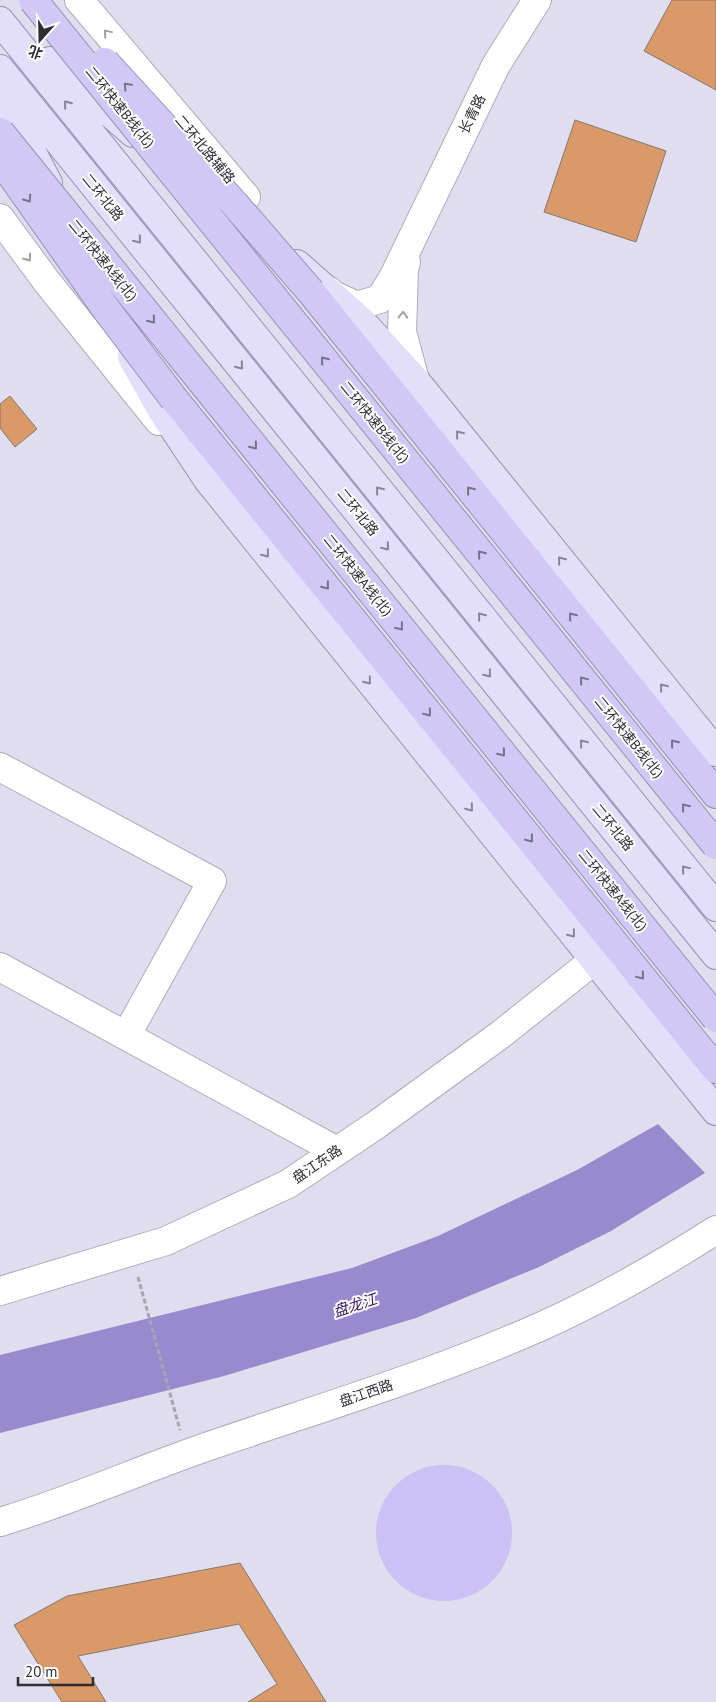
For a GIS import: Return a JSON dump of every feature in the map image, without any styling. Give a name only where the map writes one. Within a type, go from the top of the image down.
[{"type":"highway","name":"二环快速B线(北)","points":[[33,0],[716,845]]},
{"type":"highway","points":[[46,0],[166,128],[282,258],[716,794]]},
{"type":"highway","name":"二环快速A线(北)","points":[[0,132],[716,1018]]},
{"type":"highway","points":[[0,159],[153,372],[716,1069]]},
{"type":"main road","points":[[0,14],[104,110],[272,243],[334,295],[390,350],[716,752]]},
{"type":"main road","points":[[0,22],[716,907]]},
{"type":"main road","name":"二环北路","points":[[0,69],[716,955]]},
{"type":"main road","points":[[0,91],[34,154],[140,373],[183,445],[236,516],[716,1111]]},
{"type":"street","name":"二环北路辅路","points":[[79,0],[245,197],[334,295]]},
{"type":"street","name":"长青路","points":[[416,232],[496,65],[537,0]]},
{"type":"street","points":[[0,218],[47,282],[236,516]]},
{"type":"street","points":[[334,295],[357,306],[380,299],[416,232]]},
{"type":"street","points":[[415,380],[402,332],[404,270],[416,232]]},
{"type":"street","points":[[0,767],[212,881],[126,1036]]},
{"type":"street","name":"盘江东路","points":[[0,1290],[166,1241],[288,1184],[500,1036],[593,960]]},
{"type":"street","points":[[0,967],[337,1151]]},
{"type":"street","name":"盘江西路","points":[[0,1522],[38,1510],[187,1454],[427,1372],[542,1326],[646,1272],[716,1230]]},
{"type":"path","points":[[141,1290],[173,1404]]},
{"type":"shaded area","points":[[444,1465],[470,1471],[492,1485],[506,1507],[512,1533],[506,1559],[492,1581],[470,1595],[444,1601],[418,1595],[396,1581],[382,1559],[376,1533],[382,1507],[396,1485],[418,1471]]},
{"type":"water","name":"盘龙江","points":[[658,1124],[705,1173],[611,1231],[539,1267],[416,1318],[224,1376],[0,1433],[0,1355],[352,1268],[438,1236],[577,1170]]},
{"type":"building","points":[[672,0],[716,0],[716,90],[644,51]]},
{"type":"building","points":[[575,120],[666,151],[636,242],[544,212]]},
{"type":"building","points":[[10,396],[37,429],[15,447],[0,428],[0,404]]},
{"type":"building","points":[[240,1563],[326,1702],[248,1702],[277,1684],[239,1624],[78,1656],[106,1702],[62,1702],[14,1625],[67,1596]]}]
